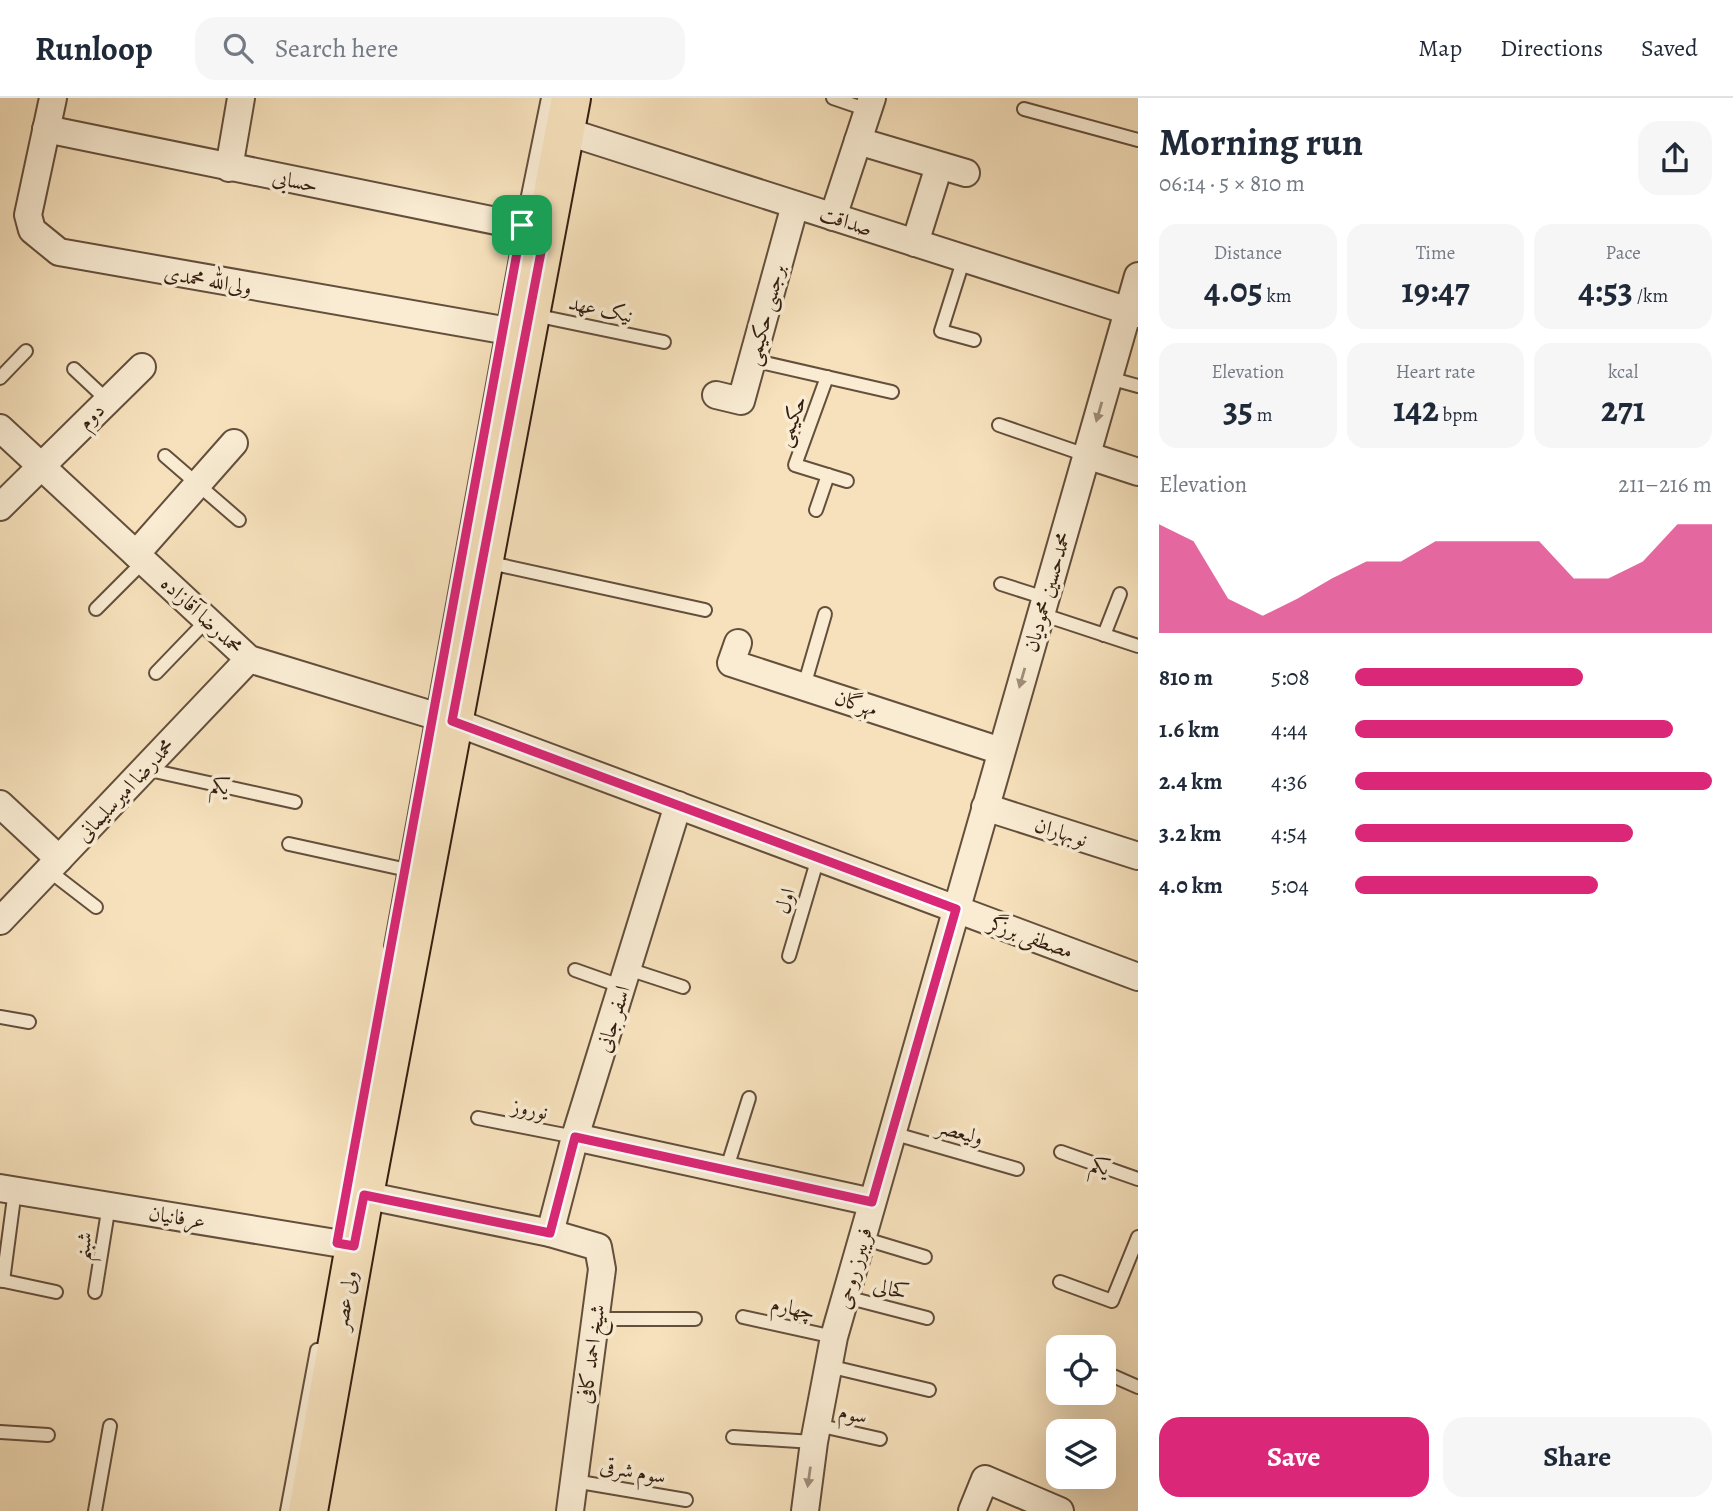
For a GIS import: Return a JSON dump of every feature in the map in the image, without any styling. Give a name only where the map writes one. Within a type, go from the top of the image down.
[{"type":"main road","name":"ولی عصر","points":[[308,1511],[341,1244],[364,1195],[415,871],[443,719],[483,562],[533,228],[561,109]]},
{"type":"street","name":"ولی‌الله محمدی","points":[[53,98],[28,215],[32,230],[59,252],[520,326]]},
{"type":"street","points":[[229,168],[241,98]]},
{"type":"street","points":[[833,217],[870,104]]},
{"type":"street","name":"صداقت","points":[[561,109],[795,205],[1133,312]]},
{"type":"street","name":"حسابی","points":[[46,128],[229,168],[533,228]]},
{"type":"street","points":[[858,141],[966,173]]},
{"type":"street","points":[[915,243],[939,166]]},
{"type":"street","name":"برجسی حکیمی","points":[[716,396],[741,401],[795,205]]},
{"type":"street","name":"محمدحسین محمودیان","points":[[956,909],[1109,378],[1133,312],[1138,276]]},
{"type":"street","name":"دوم","points":[[0,507],[142,367]]},
{"type":"street","name":"محمدرضا آقازاده","points":[[0,428],[249,659],[443,719]]},
{"type":"street","points":[[140,558],[233,443]]},
{"type":"street","points":[[1087,455],[1138,472]]},
{"type":"street","name":"مهرگان","points":[[738,643],[731,663],[1001,751]]},
{"type":"street","name":"محمدرضا امیرسلیمانی","points":[[0,921],[249,659]]},
{"type":"street","name":"مصطفی برزگر","points":[[443,719],[1138,976]]},
{"type":"street","points":[[0,804],[54,864]]},
{"type":"street","name":"اسفر جانی","points":[[550,1233],[575,1137],[678,805]]},
{"type":"street","name":"نوبهاران","points":[[985,807],[1138,856]]},
{"type":"street","name":"فریبرز روحی","points":[[804,1511],[815,1434],[834,1337],[956,909]]},
{"type":"street","points":[[575,1137],[872,1202]]},
{"type":"street","name":"عرفانیان","points":[[7,1189],[341,1244]]},
{"type":"street","points":[[364,1195],[550,1233]]},
{"type":"street","name":"شیخ احمد کافی","points":[[550,1233],[598,1247],[602,1269],[570,1511]]},
{"type":"street","points":[[972,1511],[985,1479],[1059,1511]]},
{"type":"lane","points":[[833,98],[870,104]]},
{"type":"lane","points":[[1024,109],[1138,140]]},
{"type":"lane","points":[[964,258],[941,331],[974,340]]},
{"type":"lane","points":[[443,719],[520,326]]},
{"type":"lane","name":"نیک عهد","points":[[520,326],[664,342]]},
{"type":"lane","points":[[0,378],[26,351]]},
{"type":"lane","name":"حکیمی","points":[[752,360],[892,392]]},
{"type":"lane","points":[[74,369],[107,400]]},
{"type":"lane","name":"حکیمی","points":[[827,377],[795,465],[847,481]]},
{"type":"lane","points":[[1109,378],[1138,386]]},
{"type":"lane","points":[[999,425],[1087,455]]},
{"type":"lane","points":[[165,456],[239,520]]},
{"type":"lane","points":[[816,510],[828,475]]},
{"type":"lane","points":[[96,609],[140,558]]},
{"type":"lane","points":[[483,562],[705,610]]},
{"type":"lane","points":[[1001,584],[1104,635],[1138,646]]},
{"type":"lane","points":[[1104,635],[1120,594]]},
{"type":"lane","points":[[804,686],[825,614]]},
{"type":"lane","points":[[156,673],[207,620]]},
{"type":"lane","name":"یکم","points":[[144,769],[295,803]]},
{"type":"lane","points":[[289,844],[415,871],[388,963]]},
{"type":"lane","name":"اول","points":[[789,956],[818,858]]},
{"type":"lane","points":[[54,864],[96,907]]},
{"type":"lane","points":[[575,970],[683,987]]},
{"type":"lane","points":[[0,1017],[29,1022]]},
{"type":"lane","points":[[726,1171],[749,1098]]},
{"type":"lane","name":"نوروز","points":[[478,1118],[575,1137]]},
{"type":"lane","name":"ولیعصر","points":[[892,1133],[1017,1169]]},
{"type":"lane","name":"یکم","points":[[1061,1152],[1138,1179]]},
{"type":"lane","points":[[7,1189],[2,1281],[56,1292]]},
{"type":"lane","name":"شبنم","points":[[96,1292],[109,1205]]},
{"type":"lane","points":[[1060,1282],[1112,1301],[1138,1237]]},
{"type":"lane","points":[[862,1238],[925,1256]]},
{"type":"lane","name":"کحالی","points":[[846,1297],[928,1318]]},
{"type":"lane","name":"چهارم","points":[[743,1317],[834,1337]]},
{"type":"lane","points":[[596,1319],[695,1320]]},
{"type":"lane","points":[[287,1511],[320,1337]]},
{"type":"lane","points":[[828,1366],[929,1390]]},
{"type":"lane","points":[[1116,1377],[1138,1387]]},
{"type":"lane","points":[[95,1511],[110,1426]]},
{"type":"lane","points":[[0,1432],[48,1435]]},
{"type":"lane","name":"سوم","points":[[733,1437],[815,1434],[880,1439]]},
{"type":"lane","name":"سوم شرقی","points":[[574,1480],[686,1500]]},
{"type":"route","points":[[522,225],[545,231],[452,721],[956,909],[872,1202],[575,1137],[550,1233],[364,1195],[354,1246],[337,1243],[522,225]]}]
